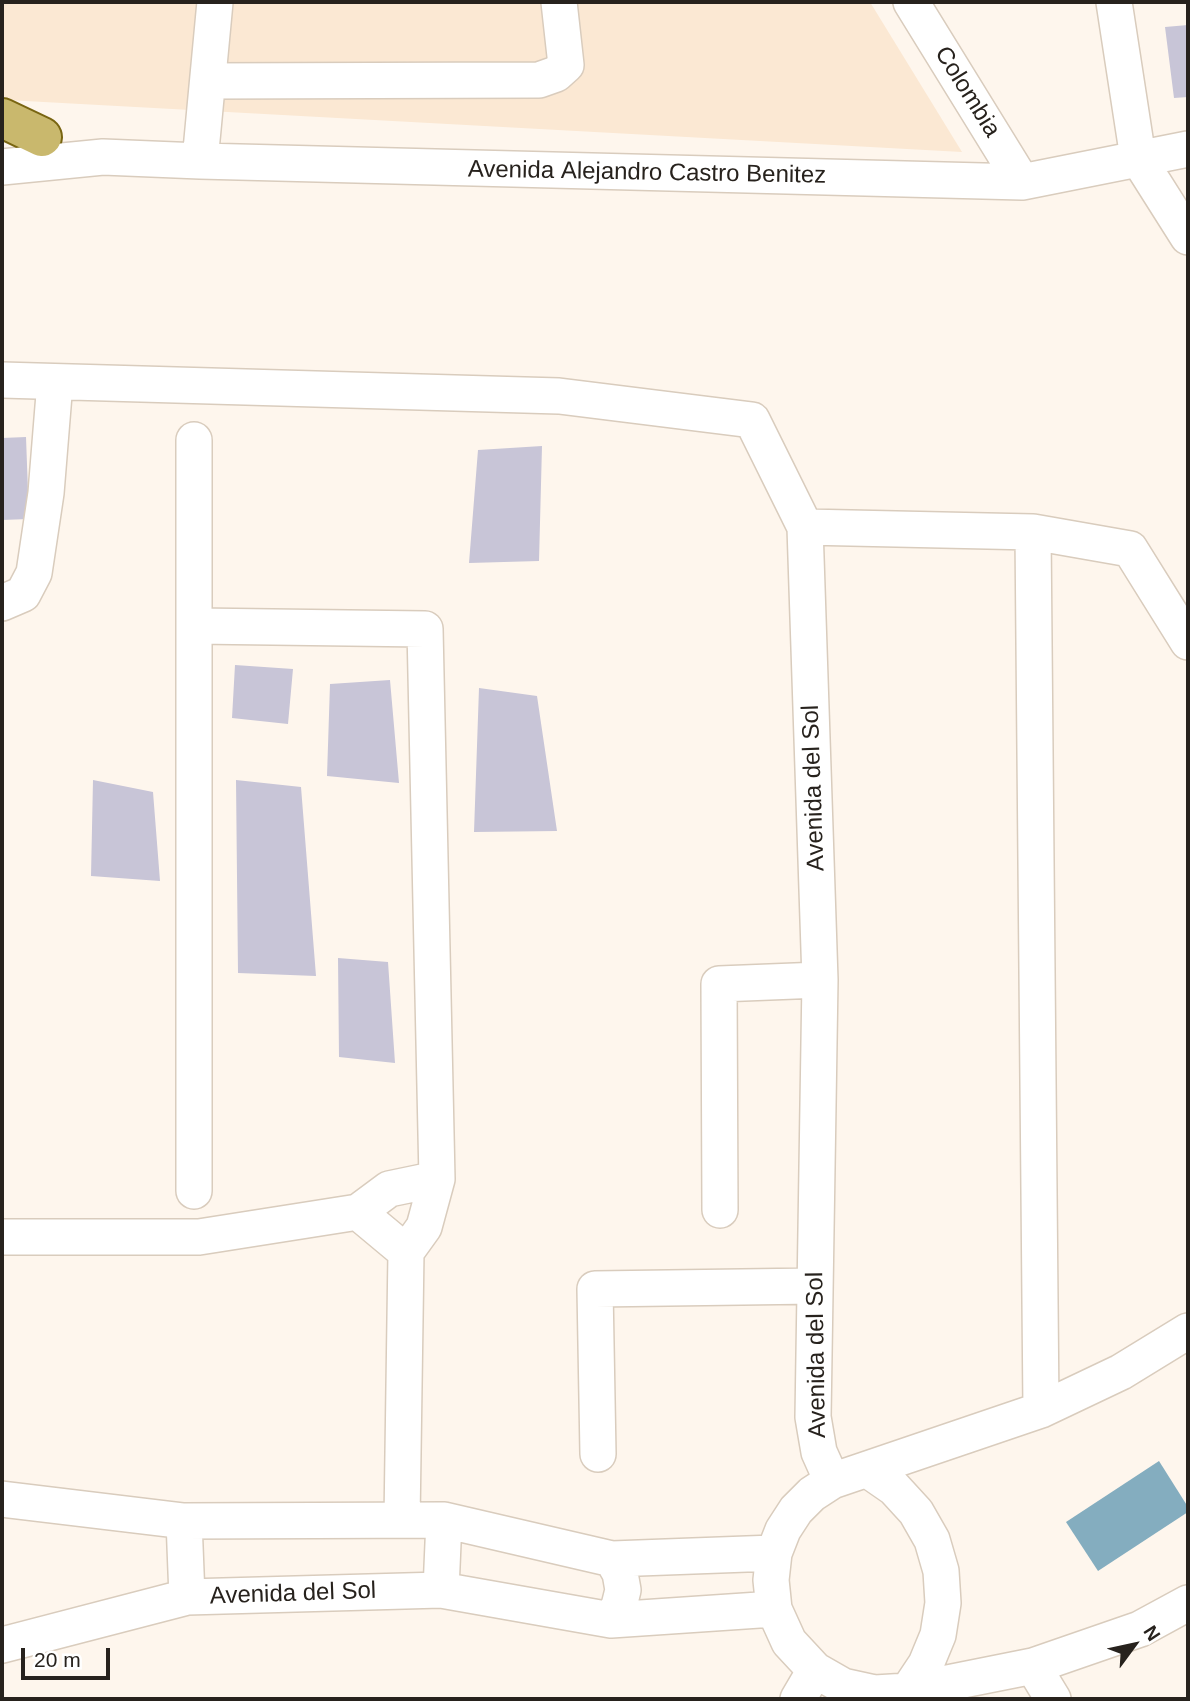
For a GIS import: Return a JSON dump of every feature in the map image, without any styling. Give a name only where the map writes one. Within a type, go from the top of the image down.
[{"type":"main road","points":[[2,118],[43,137]]},
{"type":"street","points":[[200,161],[215,2]]},
{"type":"street","points":[[208,81],[539,80],[556,74],[566,65],[559,2]]},
{"type":"street","name":"Colombia","points":[[911,2],[1022,183]]},
{"type":"street","points":[[1114,2],[1138,158],[1188,237]]},
{"type":"street","name":"Avenida Alejandro Castro Benitez","points":[[2,129],[43,137],[103,157]]},
{"type":"street","name":"Avenida Alejandro Castro Benitez","points":[[2,167],[103,157],[1022,183],[1188,149]]},
{"type":"street","points":[[2,380],[559,396],[752,420],[805,527],[1033,532],[1130,549],[1188,642]]},
{"type":"street","points":[[2,603],[23,594],[34,573],[46,493],[55,382]]},
{"type":"street","points":[[194,440],[194,1191]]},
{"type":"street","name":"Avenida del Sol","points":[[805,527],[820,980],[813,1418],[819,1452],[832,1481]]},
{"type":"street","points":[[1033,532],[1041,1410]]},
{"type":"street","points":[[195,626],[425,629],[437,1179],[424,1227],[406,1252],[402,1520]]},
{"type":"street","points":[[720,1210],[719,984],[820,980]]},
{"type":"street","points":[[2,1237],[199,1237],[358,1212],[389,1189],[437,1179]]},
{"type":"street","points":[[358,1212],[406,1252]]},
{"type":"street","points":[[598,1454],[595,1289],[815,1286]]},
{"type":"street","points":[[1188,1331],[1121,1372],[1041,1410],[832,1481],[812,1494],[796,1510],[783,1530],[774,1553],[771,1580],[774,1609],[806,1684],[843,1686],[875,1693],[908,1691],[1033,1666],[1139,1629],[1188,1603]]},
{"type":"street","points":[[868,1470],[894,1488],[916,1512],[932,1540],[941,1571],[943,1603],[938,1635],[926,1664],[908,1691]]},
{"type":"street","points":[[2,1499],[184,1521],[444,1520],[612,1559],[774,1553]]},
{"type":"street","points":[[441,1590],[444,1520]]},
{"type":"street","name":"Avenida del Sol","points":[[184,1521],[187,1597]]},
{"type":"street","points":[[611,1620],[620,1606],[623,1590],[620,1573],[612,1559]]},
{"type":"street","name":"Avenida del Sol","points":[[2,1645],[187,1597],[441,1590],[611,1620],[774,1609]]},
{"type":"street","points":[[1033,1666],[1053,1699]]},
{"type":"shaded area","points":[[2,2],[870,2],[962,152],[7,100],[2,97]]},
{"type":"water","points":[[1159,1461],[1188,1507],[1188,1512],[1098,1571],[1066,1522]]},
{"type":"building","points":[[1188,25],[1188,97],[1174,98],[1165,27]]},
{"type":"building","points":[[26,437],[29,519],[2,520],[2,438]]},
{"type":"building","points":[[542,446],[539,561],[469,563],[478,450]]},
{"type":"building","points":[[235,665],[293,669],[288,724],[232,718]]},
{"type":"building","points":[[390,680],[399,783],[327,776],[330,684]]},
{"type":"building","points":[[479,688],[537,696],[557,831],[474,832]]},
{"type":"building","points":[[93,780],[153,792],[160,881],[91,876]]},
{"type":"building","points":[[236,780],[301,787],[316,976],[238,973]]},
{"type":"building","points":[[338,958],[388,962],[395,1063],[339,1057]]}]
